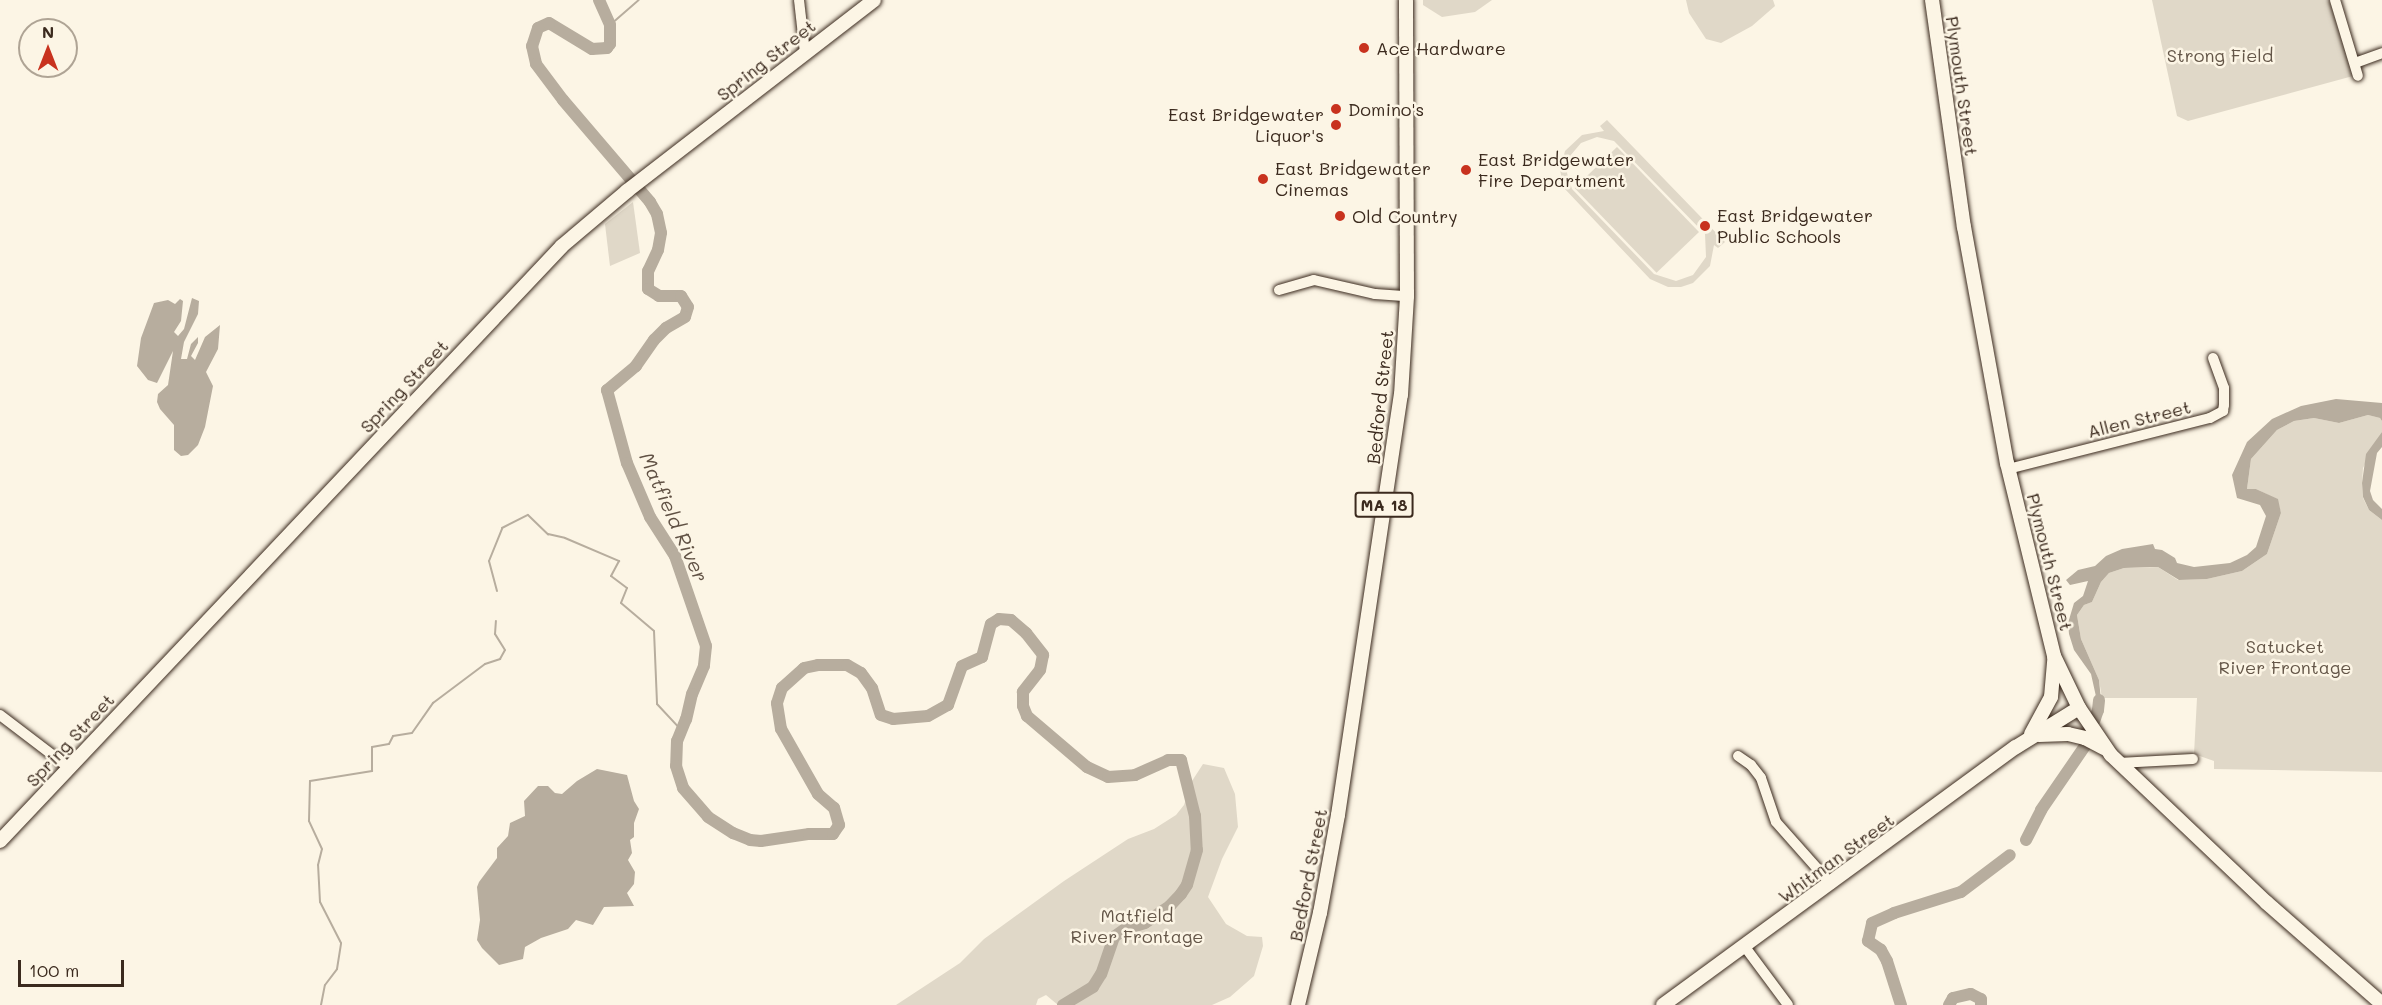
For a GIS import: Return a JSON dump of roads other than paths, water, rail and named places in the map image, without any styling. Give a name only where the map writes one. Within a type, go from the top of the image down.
[{"type":"main road","name":"Spring Street","points":[[0,841],[67,766],[552,255],[642,179],[874,0]]},
{"type":"main road","name":"Bedford Street","points":[[1298,1005],[1324,897],[1343,788],[1397,425],[1407,296],[1406,0]]},
{"type":"main road","name":"Plymouth Street","points":[[1932,0],[1964,227],[2008,469],[2054,656],[2081,711],[2089,737],[2108,750],[2291,926],[2382,1004]]},
{"type":"main road","points":[[2029,738],[2051,697],[2054,656]]},
{"type":"main road","name":"Whitman Street","points":[[1663,1005],[2029,738],[2081,711]]},
{"type":"main road","points":[[2029,738],[2055,733],[2089,737]]},
{"type":"street","points":[[799,0],[805,53]]},
{"type":"street","points":[[2335,0],[2358,76]]},
{"type":"street","points":[[2355,63],[2382,54]]},
{"type":"street","points":[[1279,290],[1314,280],[1375,294],[1407,296]]},
{"type":"street","name":"Allen Street","points":[[2008,469],[2210,418],[2223,411],[2223,388],[2213,358]]},
{"type":"street","points":[[0,715],[67,766]]},
{"type":"street","points":[[1738,756],[1757,771],[1776,822],[1831,884]]},
{"type":"street","points":[[2119,763],[2193,759]]},
{"type":"street","points":[[1745,947],[1788,1005]]},
{"type":"waterway","name":"Matfield River","points":[[599,0],[610,25],[610,44],[607,48],[592,49],[549,23],[538,28],[532,46],[536,64],[563,100],[650,202],[657,214],[661,233],[658,250],[648,271],[648,289],[659,296],[681,296],[688,307],[685,317],[666,328],[654,340],[636,366],[607,390],[627,463],[650,517],[675,556],[706,646],[704,666],[692,694],[686,719],[677,741],[676,766],[683,788],[708,817],[733,833],[750,840],[833,834],[839,825],[834,808],[818,794],[781,729],[777,703],[782,688],[804,668],[818,665],[847,665],[861,673],[872,688],[881,715],[893,719],[928,716],[948,705],[962,666],[982,657],[991,624],[999,619],[1011,620],[1026,633],[1043,655],[1040,670],[1023,692],[1023,706],[1027,716],[1087,767],[1108,777],[1135,775],[1168,760],[1181,760],[1195,816],[1197,850],[1187,885],[1181,894],[1170,906],[1145,923],[1125,929],[1114,937],[1101,974],[1093,987],[1063,1005]]},
{"type":"waterway","points":[[610,25],[639,0]]},
{"type":"waterway","points":[[497,591],[489,561],[502,528],[528,515],[548,534],[565,538],[619,561],[611,576],[627,588],[621,603],[654,631],[657,704],[681,730]]},
{"type":"waterway","points":[[321,1005],[325,985],[337,969],[341,943],[320,902],[318,865],[322,849],[309,821],[310,781],[372,771],[372,747],[389,744],[393,736],[412,733],[433,703],[485,664],[500,659],[505,650],[495,634],[496,621]]},
{"type":"waterway","points":[[2026,840],[2041,810],[2085,746],[2098,710],[2099,700]]},
{"type":"waterway","points":[[1901,1005],[1887,961],[1881,950],[1868,941],[1872,923],[1894,913],[1961,892],[2010,855]]},
{"type":"waterway","points":[[1949,1005],[1953,998],[1971,994],[1981,999],[1981,1005]]},
{"type":"place","name":"Ace Hardware","points":[[1364,48]]},
{"type":"place","name":"Domino's","points":[[1336,109]]},
{"type":"place","name":"East Bridgewater Liquor's","points":[[1336,125]]},
{"type":"place","name":"East Bridgewater Fire Department","points":[[1466,170]]},
{"type":"place","name":"East Bridgewater Cinemas","points":[[1263,179]]},
{"type":"place","name":"Old Country","points":[[1340,216]]},
{"type":"place","name":"East Bridgewater Public Schools","points":[[1705,226]]},
{"type":"park label","name":"Strong Field","points":[[2220,55]]},
{"type":"park label","name":"Satucket River Frontage","points":[[2285,657]]},
{"type":"park label","name":"Matfield River Frontage","points":[[1137,926]]}]
